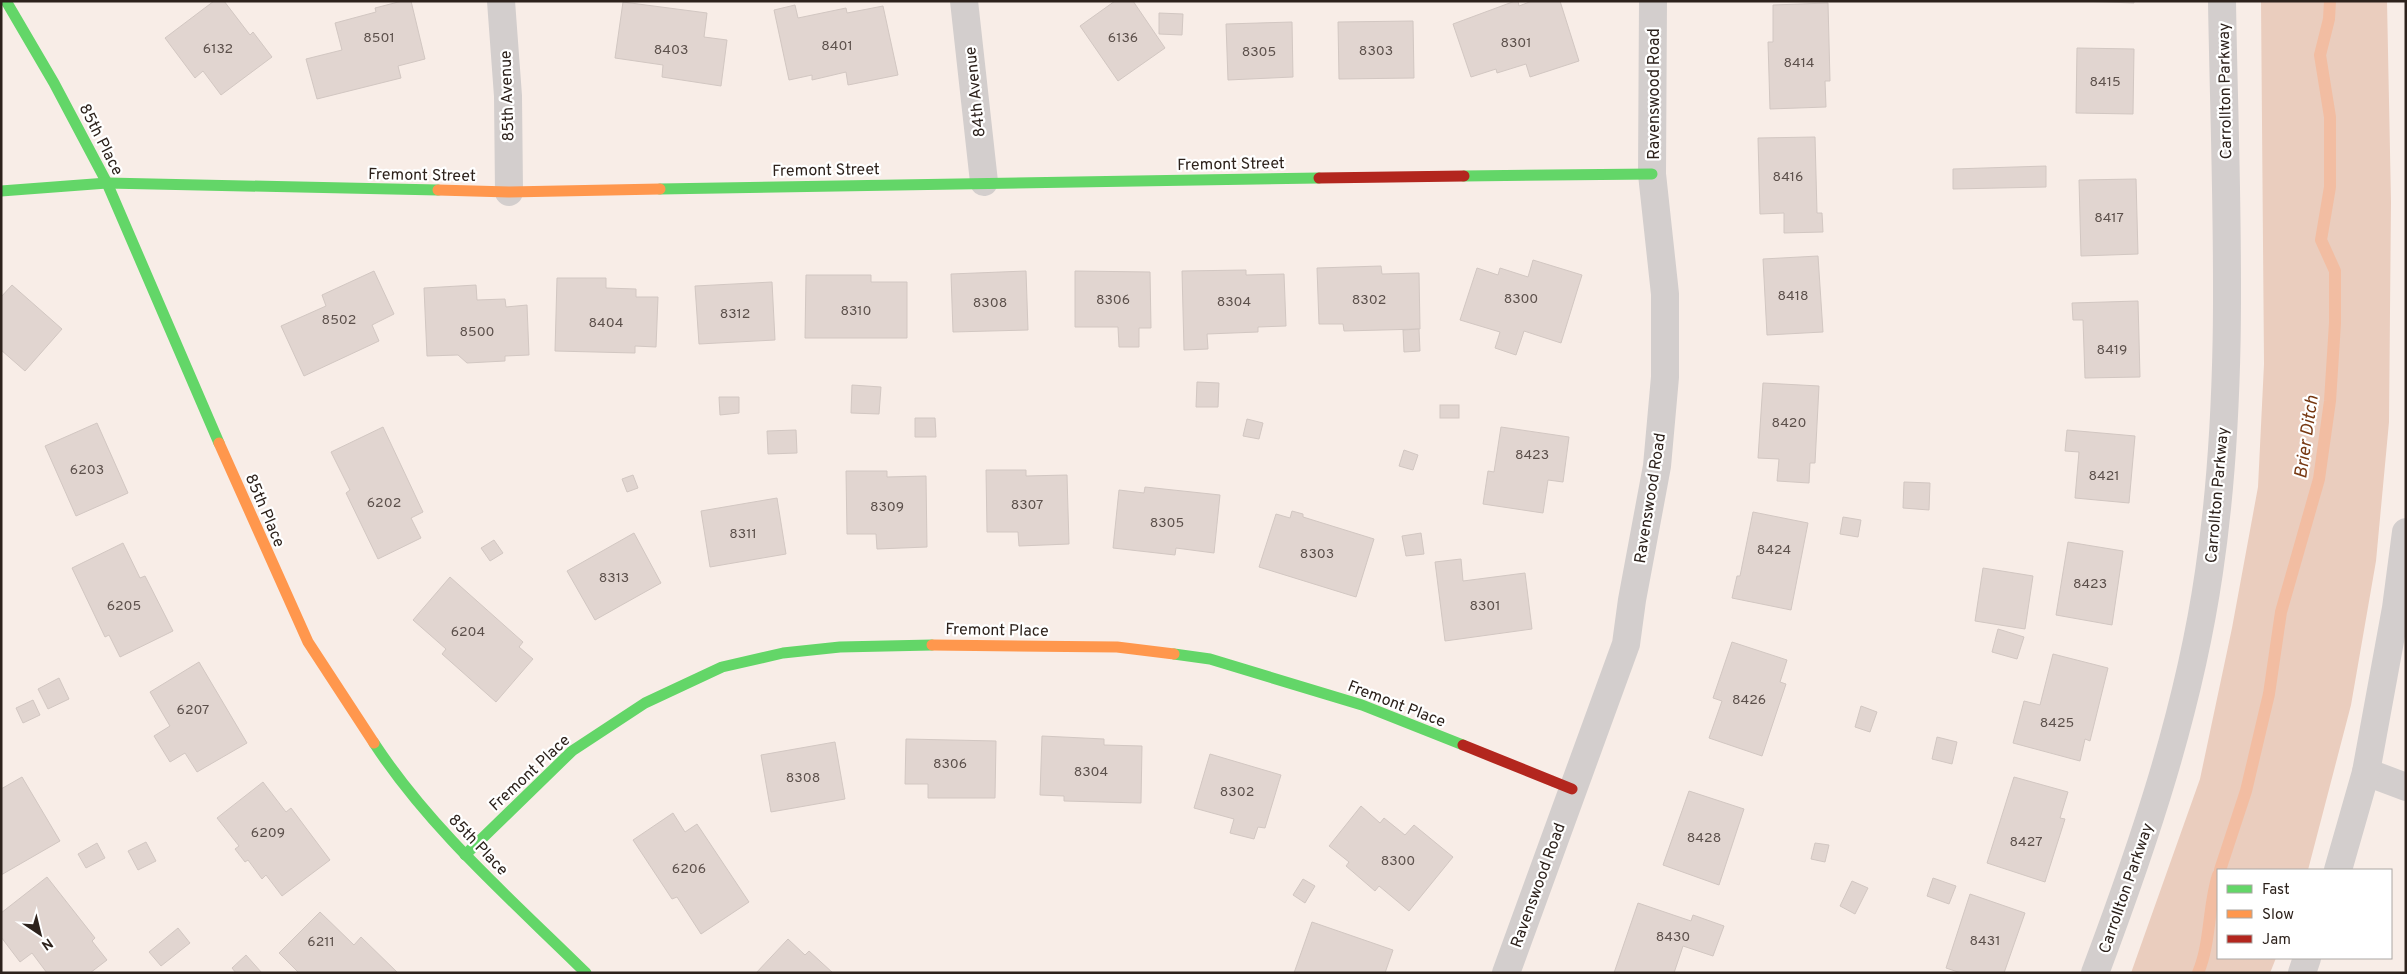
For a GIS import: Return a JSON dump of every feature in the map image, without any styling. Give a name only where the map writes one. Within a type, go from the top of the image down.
[{"type":"street","name":"85th Place","points":[[6,1],[54,83],[107,183],[264,547],[308,642],[355,717],[397,778],[465,856],[586,973]]},
{"type":"street","name":"85th Avenue","points":[[501,1],[508,96],[509,192]]},
{"type":"street","name":"84th Avenue","points":[[964,1],[984,182]]},
{"type":"street","name":"Ravenswood Road","points":[[1506,973],[1626,644],[1632,600],[1657,466],[1665,377],[1665,294],[1652,174],[1653,1]]},
{"type":"street","name":"Carrollton Parkway","points":[[2095,973],[2162,782],[2190,669],[2209,572],[2221,464],[2227,324],[2222,1]]},
{"type":"street","name":"Fremont Street","points":[[1,191],[107,183],[509,192],[984,182],[1652,174]]},
{"type":"street","points":[[2338,869],[2366,772],[2396,608],[2406,532]]},
{"type":"street","name":"Fremont Place","points":[[465,856],[572,751],[645,703],[722,667],[783,653],[840,647],[975,644],[1117,647],[1210,660],[1362,705],[1572,789]]},
{"type":"street","points":[[2366,772],[2406,787]]},
{"type":"street","points":[[2302,973],[2307,959]]},
{"type":"shaded area","points":[[2261,1],[2387,1],[2391,202],[2389,422],[2376,561],[2351,705],[2308,869],[2217,869],[2217,959],[2276,959],[2270,973],[2131,973],[2200,779],[2232,628],[2258,487],[2264,364]]},
{"type":"building","points":[[214,1],[224,1],[250,35],[253,32],[272,57],[221,95],[203,71],[195,78],[165,38]]},
{"type":"building","points":[[402,1],[411,1],[425,59],[398,66],[401,78],[317,99],[306,59],[342,50],[335,23],[376,12],[375,8]]},
{"type":"building","points":[[1115,1],[1133,1],[1165,48],[1118,81],[1080,26]]},
{"type":"building","points":[[1518,1],[1519,6],[1532,1],[1560,1],[1579,61],[1530,77],[1526,64],[1497,73],[1496,69],[1471,77],[1453,24]]},
{"type":"building","points":[[2080,1],[2134,1],[2134,3]]},
{"type":"building","points":[[623,2],[707,13],[704,37],[727,40],[721,86],[662,77],[663,65],[615,58]]},
{"type":"building","points":[[1828,3],[1830,81],[1825,81],[1826,107],[1770,109],[1768,42],[1773,42],[1773,5]]},
{"type":"building","points":[[795,5],[798,18],[846,8],[847,13],[883,6],[898,75],[848,85],[846,72],[812,80],[812,75],[789,80],[774,10]]},
{"type":"building","points":[[1159,13],[1183,14],[1182,35],[1159,34]]},
{"type":"building","points":[[1413,21],[1414,78],[1339,79],[1338,22]]},
{"type":"building","points":[[1292,22],[1293,77],[1228,80],[1226,24]]},
{"type":"building","points":[[2077,48],[2134,49],[2133,114],[2076,113]]},
{"type":"building","points":[[1815,137],[1817,213],[1822,213],[1823,232],[1784,233],[1784,213],[1760,214],[1758,138]]},
{"type":"building","points":[[2046,166],[2046,187],[1953,189],[1953,169]]},
{"type":"building","points":[[2136,179],[2138,254],[2081,256],[2079,180]]},
{"type":"building","points":[[1818,256],[1823,332],[1767,335],[1763,259]]},
{"type":"building","points":[[1533,260],[1582,275],[1561,343],[1524,331],[1516,355],[1495,348],[1500,332],[1460,320],[1477,268],[1498,275],[1500,268],[1528,277]]},
{"type":"building","points":[[1381,266],[1382,274],[1419,273],[1420,329],[1344,331],[1343,324],[1319,324],[1317,268]]},
{"type":"building","points":[[1246,270],[1246,275],[1284,274],[1286,326],[1258,327],[1258,332],[1207,334],[1208,349],[1184,350],[1182,271]]},
{"type":"building","points":[[374,271],[394,314],[372,325],[379,341],[304,376],[281,326],[326,306],[322,295]]},
{"type":"building","points":[[1026,271],[1028,330],[953,332],[951,274]]},
{"type":"building","points":[[1075,271],[1150,272],[1151,328],[1139,328],[1139,347],[1119,347],[1118,327],[1075,327]]},
{"type":"building","points":[[806,275],[871,275],[871,282],[907,282],[907,338],[805,338]]},
{"type":"building","points":[[557,278],[606,278],[606,288],[636,289],[636,297],[658,297],[656,347],[635,346],[635,353],[555,351]]},
{"type":"building","points":[[772,282],[775,340],[699,344],[695,286]]},
{"type":"building","points":[[12,285],[62,329],[25,371],[1,350],[1,297]]},
{"type":"building","points":[[476,285],[477,300],[505,299],[506,307],[527,305],[529,355],[505,356],[505,361],[467,363],[458,355],[427,356],[424,288]]},
{"type":"building","points":[[2138,301],[2140,377],[2085,378],[2083,320],[2073,320],[2072,303]]},
{"type":"building","points":[[1419,329],[1420,351],[1404,352],[1403,330]]},
{"type":"building","points":[[1197,382],[1219,383],[1218,407],[1196,407]]},
{"type":"building","points":[[1763,383],[1819,386],[1815,463],[1810,463],[1809,483],[1777,481],[1779,459],[1758,458]]},
{"type":"building","points":[[852,385],[881,387],[879,414],[851,413]]},
{"type":"building","points":[[719,397],[739,397],[739,413],[720,415]]},
{"type":"building","points":[[1440,405],[1459,405],[1459,418],[1440,418]]},
{"type":"building","points":[[915,418],[935,418],[936,437],[915,437]]},
{"type":"building","points":[[1247,419],[1263,423],[1259,439],[1243,436]]},
{"type":"building","points":[[97,423],[128,493],[76,516],[45,446]]},
{"type":"building","points":[[383,427],[423,512],[411,518],[421,538],[378,559],[346,493],[350,490],[331,452]]},
{"type":"building","points":[[1501,427],[1569,437],[1563,482],[1548,480],[1543,513],[1483,504],[1488,471],[1494,472]]},
{"type":"building","points":[[796,430],[797,453],[768,454],[767,431]]},
{"type":"building","points":[[2067,430],[2135,436],[2129,503],[2075,498],[2079,452],[2065,451]]},
{"type":"building","points":[[1404,450],[1418,455],[1413,470],[1399,466]]},
{"type":"building","points":[[986,470],[1026,470],[1026,476],[1067,475],[1069,544],[1019,546],[1018,532],[987,532]]},
{"type":"building","points":[[846,471],[887,471],[887,477],[926,476],[927,547],[877,549],[876,534],[847,534]]},
{"type":"building","points":[[633,475],[638,488],[627,492],[622,479]]},
{"type":"building","points":[[1904,482],[1930,483],[1929,510],[1903,508]]},
{"type":"building","points":[[1145,487],[1220,495],[1214,553],[1176,548],[1175,555],[1113,548],[1119,490],[1144,493]]},
{"type":"building","points":[[777,498],[786,554],[710,567],[701,511]]},
{"type":"building","points":[[1292,511],[1303,514],[1303,517],[1374,539],[1356,597],[1259,567],[1276,514],[1290,518]]},
{"type":"building","points":[[1753,512],[1808,523],[1791,610],[1732,598],[1737,576],[1740,576]]},
{"type":"building","points":[[1843,517],[1861,520],[1858,537],[1840,534]]},
{"type":"building","points":[[634,533],[661,583],[595,620],[567,571]]},
{"type":"building","points":[[1421,533],[1424,554],[1406,556],[1402,536]]},
{"type":"building","points":[[494,540],[503,553],[490,561],[481,548]]},
{"type":"building","points":[[2068,542],[2123,551],[2112,625],[2056,615]]},
{"type":"building","points":[[123,543],[140,578],[145,576],[173,631],[120,657],[109,635],[105,637],[72,568]]},
{"type":"building","points":[[1461,559],[1463,581],[1525,573],[1532,629],[1445,641],[1435,562]]},
{"type":"building","points":[[1983,568],[2033,576],[2025,629],[1975,621]]},
{"type":"building","points":[[450,577],[523,642],[519,647],[533,659],[496,702],[442,654],[446,649],[413,620]]},
{"type":"building","points":[[1998,629],[2024,637],[2017,659],[1992,652]]},
{"type":"building","points":[[1732,642],[1787,660],[1780,682],[1786,684],[1762,756],[1709,738],[1722,701],[1713,698]]},
{"type":"building","points":[[2053,654],[2108,668],[2090,741],[2085,739],[2080,761],[2013,743],[2024,701],[2040,705]]},
{"type":"building","points":[[199,662],[247,743],[197,772],[185,753],[170,762],[154,736],[170,726],[150,692]]},
{"type":"building","points":[[59,678],[69,699],[48,709],[38,689]]},
{"type":"building","points":[[33,700],[40,715],[23,723],[16,708]]},
{"type":"building","points":[[1861,706],[1877,712],[1870,732],[1855,727]]},
{"type":"building","points":[[1042,736],[1104,739],[1104,745],[1142,746],[1141,803],[1064,801],[1064,796],[1040,795]]},
{"type":"building","points":[[1937,737],[1957,742],[1952,764],[1932,759]]},
{"type":"building","points":[[906,739],[996,741],[995,798],[928,798],[928,784],[905,784]]},
{"type":"building","points":[[835,742],[845,799],[771,812],[761,755]]},
{"type":"building","points":[[1210,754],[1281,775],[1265,828],[1258,827],[1254,839],[1230,833],[1234,819],[1194,808]]},
{"type":"building","points":[[22,777],[60,841],[1,875],[1,789]]},
{"type":"building","points":[[2014,777],[2068,792],[2060,818],[2065,819],[2045,882],[1987,863]]},
{"type":"building","points":[[263,782],[286,812],[291,808],[330,860],[282,896],[266,875],[262,879],[248,860],[245,862],[235,849],[239,846],[217,818]]},
{"type":"building","points":[[1689,791],[1744,809],[1719,885],[1663,865]]},
{"type":"building","points":[[1361,806],[1380,823],[1384,818],[1405,835],[1414,825],[1453,857],[1409,911],[1379,886],[1375,891],[1346,866],[1349,862],[1329,846]]},
{"type":"building","points":[[673,813],[685,832],[697,824],[749,902],[701,934],[677,897],[672,899],[633,840]]},
{"type":"building","points":[[146,842],[156,861],[138,870],[128,851]]},
{"type":"building","points":[[97,843],[105,858],[86,868],[78,854]]},
{"type":"building","points":[[1815,843],[1829,845],[1825,862],[1811,859]]},
{"type":"building","points":[[47,877],[95,938],[92,941],[107,960],[90,973],[47,973],[32,953],[20,962],[1,937],[1,913]]},
{"type":"building","points":[[1933,878],[1956,886],[1949,904],[1927,896]]},
{"type":"building","points":[[1303,879],[1315,886],[1305,903],[1293,895]]},
{"type":"building","points":[[1852,881],[1868,888],[1855,914],[1840,906]]},
{"type":"building","points":[[1970,894],[2025,913],[2004,973],[1961,973],[1946,968]]},
{"type":"building","points":[[1638,903],[1691,921],[1693,915],[1724,926],[1713,956],[1683,946],[1674,973],[1614,973]]},
{"type":"building","points":[[320,912],[354,945],[361,937],[398,973],[299,973],[279,953]]},
{"type":"building","points":[[1312,922],[1393,950],[1385,973],[1294,973]]},
{"type":"building","points":[[178,928],[190,943],[161,966],[149,952]]},
{"type":"building","points":[[788,939],[805,955],[809,951],[833,973],[756,973]]},
{"type":"building","points":[[246,955],[262,973],[236,973],[232,968]]},
{"type":"waterway","name":"Brier Ditch","points":[[2220,869],[2246,791],[2269,694],[2281,612],[2319,479],[2330,401],[2335,323],[2335,271],[2321,240],[2330,187],[2330,117],[2320,55],[2329,19],[2330,1]]},
{"type":"waterway","name":"Brier Ditch","points":[[2198,973],[2205,949],[2212,899],[2217,879]]},
{"type":"traffic: fast","points":[[6,1],[54,83],[107,183],[219,443]]},
{"type":"traffic: fast","points":[[1464,176],[1652,174]]},
{"type":"traffic: fast","points":[[660,189],[1319,178]]},
{"type":"traffic: fast","points":[[1,191],[107,183],[438,190]]},
{"type":"traffic: fast","points":[[465,855],[572,751],[645,703],[722,667],[783,653],[840,647],[932,645]]},
{"type":"traffic: fast","points":[[1174,654],[1210,659],[1362,705],[1463,745]]},
{"type":"traffic: fast","points":[[374,743],[396,775],[447,835],[501,891],[586,973]]},
{"type":"traffic: slow","points":[[438,190],[509,192],[660,189]]},
{"type":"traffic: slow","points":[[219,443],[308,642],[374,743]]},
{"type":"traffic: slow","points":[[932,645],[1117,647],[1174,654]]},
{"type":"traffic: jam","points":[[1319,178],[1464,176]]},
{"type":"traffic: jam","points":[[1463,745],[1572,789]]}]
